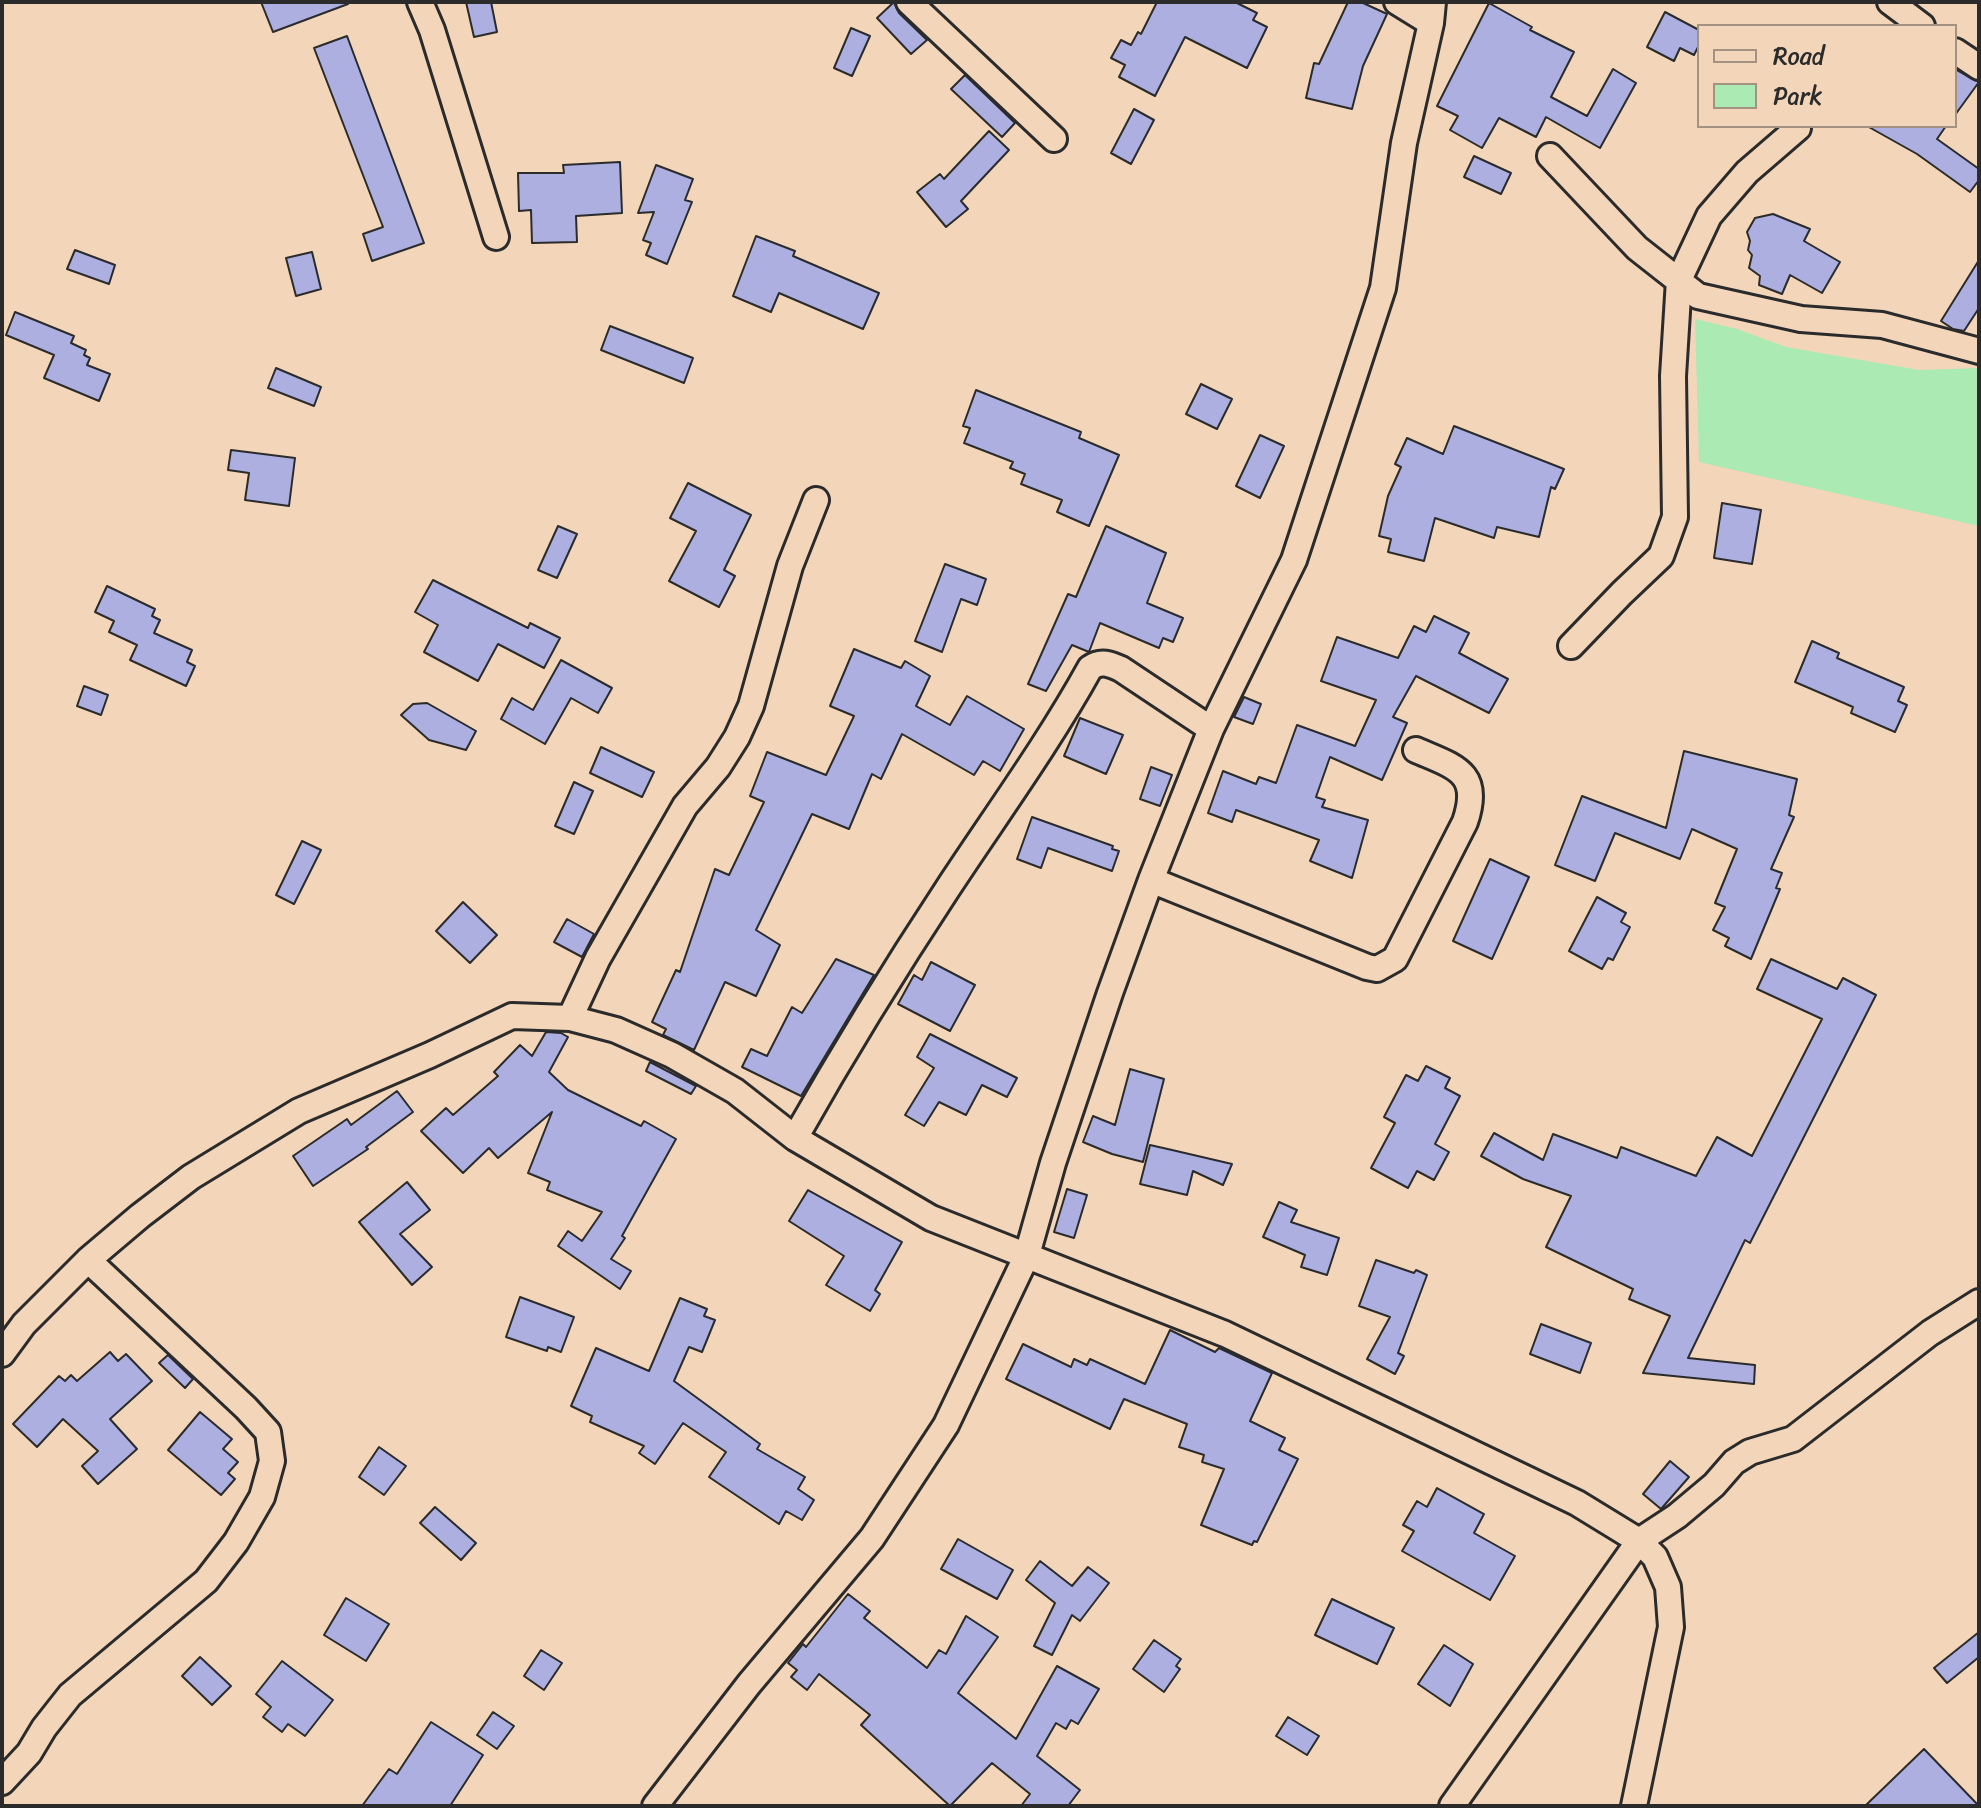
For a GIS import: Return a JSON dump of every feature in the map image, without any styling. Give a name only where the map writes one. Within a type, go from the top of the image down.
[{"type":"street","points":[[420,2],[432,30],[496,237]]},
{"type":"street","points":[[909,2],[1054,139]]},
{"type":"street","points":[[655,1806],[749,1684],[872,1538],[946,1425],[1027,1255],[1067,1120],[1151,880],[1211,729],[1294,560],[1383,288],[1404,143],[1432,13],[1397,2]]},
{"type":"street","points":[[1890,2],[1919,24]]},
{"type":"street","points":[[1957,52],[1979,67]]},
{"type":"street","points":[[1571,646],[1661,556],[1675,517],[1673,376],[1679,280],[1709,216],[1747,172],[1798,128]]},
{"type":"street","points":[[1550,156],[1637,248],[1698,296],[1801,319],[1882,325],[1979,351]]},
{"type":"street","points":[[570,1018],[598,958],[685,806],[718,767],[737,737],[751,706],[790,566],[816,500]]},
{"type":"street","points":[[795,1138],[845,1050],[1069,706],[1090,668],[1106,663],[1121,669],[1211,729]]},
{"type":"street","points":[[1151,880],[1367,967],[1377,969],[1386,966],[1395,959],[1408,936],[1472,803],[1472,789],[1463,775],[1450,765],[1416,750]]},
{"type":"street","points":[[2,1354],[24,1324],[88,1260],[191,1177],[299,1111],[512,1016],[570,1018],[616,1030],[672,1055],[735,1091],[795,1138],[931,1218],[1225,1334],[1577,1503],[1639,1541],[1655,1557],[1668,1587],[1671,1627],[1634,1806]]},
{"type":"street","points":[[2,1782],[29,1753],[70,1695],[206,1581],[236,1542],[262,1497],[272,1461],[268,1432],[261,1424],[88,1260]]},
{"type":"street","points":[[1452,1806],[1639,1541],[1677,1516],[1714,1485],[1734,1462],[1750,1452],[1793,1439],[1930,1333],[1979,1302]]},
{"type":"green space","points":[[1695,319],[1737,329],[1786,347],[1919,370],[1979,368],[1979,526],[1699,462]]},
{"type":"building","points":[[261,2],[347,2],[348,4],[273,32]]},
{"type":"building","points":[[466,2],[491,2],[497,32],[474,37]]},
{"type":"building","points":[[894,2],[899,13],[927,40],[911,54],[877,18]]},
{"type":"building","points":[[1157,2],[1235,2],[1257,13],[1253,20],[1267,27],[1247,68],[1185,37],[1155,96],[1119,77],[1125,65],[1111,58],[1121,40],[1131,45],[1138,32],[1141,34]]},
{"type":"building","points":[[1348,2],[1361,2],[1387,14],[1363,66],[1352,109],[1306,98],[1314,63],[1319,64]]},
{"type":"building","points":[[1489,3],[1532,27],[1530,30],[1574,52],[1551,97],[1587,116],[1613,69],[1636,83],[1600,148],[1546,117],[1536,137],[1499,118],[1482,148],[1450,130],[1458,116],[1437,106]]},
{"type":"building","points":[[1665,12],[1697,29],[1694,55],[1680,48],[1674,61],[1647,47]]},
{"type":"building","points":[[851,28],[870,36],[852,76],[834,68]]},
{"type":"building","points":[[347,36],[424,243],[372,261],[363,234],[383,227],[314,48]]},
{"type":"building","points":[[1957,70],[1979,82],[1957,112]]},
{"type":"building","points":[[965,75],[1015,123],[1002,137],[951,89]]},
{"type":"building","points":[[1134,109],[1154,120],[1131,164],[1111,153]]},
{"type":"building","points":[[1871,128],[1945,128],[1937,139],[1979,169],[1979,180],[1970,192],[1917,154]]},
{"type":"building","points":[[989,131],[1009,150],[961,201],[968,209],[946,227],[917,192],[940,174],[944,179]]},
{"type":"building","points":[[1474,156],[1511,173],[1501,194],[1464,177]]},
{"type":"building","points":[[620,162],[622,213],[576,216],[577,242],[532,243],[531,210],[519,211],[518,173],[564,173],[563,165]]},
{"type":"building","points":[[656,165],[693,179],[685,200],[692,202],[667,264],[646,255],[651,243],[643,240],[654,212],[638,213]]},
{"type":"building","points":[[1773,214],[1810,229],[1804,241],[1840,262],[1822,293],[1790,275],[1782,294],[1759,285],[1760,276],[1749,268],[1752,255],[1748,250],[1750,241],[1747,232],[1755,218]]},
{"type":"building","points":[[756,236],[795,251],[793,256],[879,293],[863,329],[779,293],[771,312],[733,296]]},
{"type":"building","points":[[75,250],[115,265],[109,284],[67,269]]},
{"type":"building","points":[[312,252],[321,289],[296,296],[286,258]]},
{"type":"building","points":[[1979,260],[1979,308],[1964,331],[1953,329],[1941,321]]},
{"type":"building","points":[[15,312],[74,336],[71,343],[86,350],[84,355],[90,358],[87,365],[110,374],[99,401],[44,378],[54,355],[6,335]]},
{"type":"building","points":[[610,326],[693,358],[684,383],[601,350]]},
{"type":"building","points":[[276,368],[321,387],[314,406],[268,388]]},
{"type":"building","points":[[1201,384],[1232,399],[1217,429],[1186,414]]},
{"type":"building","points":[[976,390],[1081,432],[1079,438],[1119,455],[1089,526],[1057,512],[1062,500],[1021,484],[1025,474],[1010,468],[1013,462],[964,443],[970,428],[963,426]]},
{"type":"building","points":[[1454,426],[1564,469],[1555,489],[1551,487],[1539,537],[1497,527],[1494,538],[1435,518],[1424,561],[1388,552],[1391,539],[1379,536],[1388,496],[1401,467],[1395,464],[1407,438],[1443,454]]},
{"type":"building","points":[[1260,435],[1284,446],[1260,498],[1236,486]]},
{"type":"building","points":[[231,450],[295,458],[289,506],[245,500],[249,473],[228,470]]},
{"type":"building","points":[[688,483],[751,515],[724,570],[735,576],[719,607],[669,581],[696,531],[670,518]]},
{"type":"building","points":[[1722,503],[1761,510],[1752,564],[1714,558]]},
{"type":"building","points":[[558,526],[577,534],[557,578],[538,570]]},
{"type":"building","points":[[1106,526],[1166,553],[1147,603],[1183,618],[1173,642],[1163,638],[1159,648],[1100,623],[1089,652],[1072,645],[1046,691],[1028,684],[1068,594],[1076,597]]},
{"type":"building","points":[[945,564],[986,579],[977,605],[961,599],[942,652],[915,641]]},
{"type":"building","points":[[433,580],[528,628],[530,623],[560,638],[544,668],[498,644],[478,681],[424,652],[438,625],[415,612]]},
{"type":"building","points":[[107,586],[155,609],[152,616],[160,620],[154,633],[192,650],[187,662],[195,666],[186,686],[130,660],[137,645],[109,632],[114,621],[95,612]]},
{"type":"building","points":[[1434,616],[1469,633],[1459,653],[1508,679],[1489,713],[1416,676],[1393,717],[1407,723],[1382,780],[1330,757],[1316,797],[1325,800],[1322,807],[1368,820],[1352,878],[1310,861],[1319,840],[1236,810],[1232,822],[1208,813],[1223,771],[1256,784],[1259,777],[1276,783],[1297,725],[1355,746],[1376,700],[1321,681],[1337,637],[1398,658],[1414,626],[1426,632]]},
{"type":"building","points":[[1812,641],[1839,653],[1837,658],[1904,687],[1898,701],[1907,705],[1895,732],[1851,713],[1853,707],[1795,682]]},
{"type":"building","points":[[854,649],[901,668],[905,661],[930,676],[916,706],[950,725],[967,696],[1024,729],[1000,771],[983,761],[974,775],[902,734],[881,779],[872,774],[849,829],[812,814],[756,930],[780,945],[756,996],[725,982],[694,1050],[663,1035],[666,1029],[652,1022],[676,970],[680,972],[715,869],[729,875],[764,802],[750,796],[767,752],[826,775],[854,716],[830,706]]},
{"type":"building","points":[[561,660],[612,688],[598,713],[571,698],[545,744],[501,719],[512,698],[533,710]]},
{"type":"building","points":[[84,686],[108,695],[101,715],[77,706]]},
{"type":"building","points":[[1244,697],[1261,704],[1253,724],[1234,717]]},
{"type":"building","points":[[427,703],[476,731],[466,750],[429,740],[401,715],[413,704]]},
{"type":"building","points":[[1080,718],[1123,735],[1106,774],[1064,756]]},
{"type":"building","points":[[601,747],[654,772],[642,797],[590,773]]},
{"type":"building","points":[[1684,751],[1797,779],[1789,815],[1794,817],[1771,869],[1782,873],[1776,888],[1780,889],[1751,959],[1725,946],[1729,938],[1713,930],[1725,907],[1715,903],[1737,849],[1692,829],[1680,859],[1615,833],[1595,881],[1555,865],[1582,796],[1666,828]]},
{"type":"building","points":[[1151,767],[1172,775],[1160,806],[1140,799]]},
{"type":"building","points":[[574,782],[593,791],[574,834],[555,826]]},
{"type":"building","points":[[1032,817],[1113,846],[1112,849],[1119,851],[1112,871],[1048,848],[1041,868],[1017,859]]},
{"type":"building","points":[[302,841],[321,850],[294,904],[276,895]]},
{"type":"building","points":[[1490,859],[1529,877],[1492,959],[1453,941]]},
{"type":"building","points":[[1597,897],[1626,913],[1621,922],[1630,927],[1613,960],[1608,958],[1602,969],[1569,951]]},
{"type":"building","points":[[463,902],[497,935],[470,963],[436,931]]},
{"type":"building","points":[[567,919],[594,934],[582,957],[554,942]]},
{"type":"building","points":[[836,959],[874,975],[801,1096],[742,1067],[751,1049],[767,1056],[792,1007],[802,1013]]},
{"type":"building","points":[[1771,959],[1837,989],[1843,978],[1876,995],[1750,1243],[1745,1240],[1688,1358],[1755,1365],[1754,1384],[1643,1373],[1670,1316],[1629,1299],[1633,1289],[1546,1247],[1571,1196],[1523,1179],[1481,1156],[1494,1133],[1543,1160],[1553,1134],[1617,1158],[1621,1147],[1696,1176],[1717,1137],[1752,1156],[1822,1019],[1757,989]]},
{"type":"building","points":[[931,962],[975,985],[950,1031],[898,1004],[914,975],[922,980]]},
{"type":"building","points":[[546,1032],[568,1037],[549,1072],[568,1090],[641,1126],[644,1121],[676,1139],[611,1259],[631,1271],[620,1289],[558,1246],[568,1231],[582,1241],[602,1212],[547,1190],[550,1182],[528,1173],[552,1112],[498,1158],[489,1148],[463,1173],[421,1131],[446,1108],[453,1115],[498,1076],[494,1072],[520,1045],[532,1056]]},
{"type":"building","points":[[930,1034],[1017,1078],[1007,1097],[982,1085],[966,1115],[939,1102],[924,1126],[905,1115],[934,1068],[917,1057]]},
{"type":"building","points":[[650,1062],[696,1086],[691,1094],[646,1071]]},
{"type":"building","points":[[1426,1066],[1450,1078],[1445,1088],[1460,1096],[1435,1144],[1449,1152],[1434,1180],[1417,1171],[1408,1188],[1371,1168],[1395,1123],[1384,1117],[1406,1075],[1418,1081]]},
{"type":"building","points":[[1130,1069],[1164,1079],[1143,1162],[1083,1142],[1093,1116],[1115,1125]]},
{"type":"building","points":[[397,1091],[413,1112],[366,1147],[368,1149],[313,1186],[293,1156],[347,1119],[351,1125]]},
{"type":"building","points":[[1150,1145],[1232,1164],[1223,1185],[1193,1171],[1187,1195],[1140,1184]]},
{"type":"building","points":[[407,1182],[430,1210],[400,1234],[432,1267],[412,1285],[359,1222]]},
{"type":"building","points":[[1067,1189],[1087,1195],[1074,1238],[1054,1232]]},
{"type":"building","points":[[808,1190],[902,1242],[875,1290],[880,1294],[870,1311],[826,1285],[844,1256],[789,1221]]},
{"type":"building","points":[[1279,1202],[1297,1210],[1291,1222],[1339,1238],[1327,1275],[1301,1267],[1305,1255],[1263,1237]]},
{"type":"building","points":[[1376,1260],[1427,1275],[1398,1353],[1404,1356],[1395,1374],[1367,1359],[1390,1317],[1359,1306]]},
{"type":"building","points":[[520,1297],[574,1317],[561,1352],[548,1347],[547,1351],[506,1337]]},
{"type":"building","points":[[680,1298],[707,1309],[704,1316],[715,1320],[702,1352],[689,1347],[674,1381],[760,1444],[757,1449],[805,1477],[798,1489],[814,1500],[802,1520],[786,1511],[779,1524],[709,1477],[726,1452],[683,1423],[655,1464],[639,1453],[644,1446],[590,1422],[592,1416],[571,1406],[596,1348],[649,1371]]},
{"type":"building","points":[[1541,1324],[1591,1343],[1580,1373],[1530,1354]]},
{"type":"building","points":[[1170,1330],[1215,1352],[1219,1348],[1272,1373],[1250,1421],[1285,1438],[1279,1450],[1298,1459],[1257,1542],[1254,1541],[1252,1545],[1201,1525],[1224,1469],[1202,1462],[1204,1455],[1179,1447],[1187,1424],[1124,1399],[1110,1429],[1006,1379],[1023,1344],[1071,1367],[1074,1359],[1087,1365],[1090,1359],[1145,1384]]},
{"type":"building","points":[[110,1352],[118,1361],[126,1354],[152,1381],[110,1419],[137,1449],[98,1484],[82,1466],[98,1451],[63,1419],[37,1447],[13,1424],[59,1376],[65,1381],[71,1375],[77,1381]]},
{"type":"building","points":[[168,1355],[193,1379],[185,1388],[159,1363]]},
{"type":"building","points":[[200,1412],[232,1439],[223,1449],[238,1462],[228,1473],[235,1479],[221,1495],[168,1450]]},
{"type":"building","points":[[379,1447],[406,1466],[384,1495],[359,1477]]},
{"type":"building","points":[[1670,1461],[1689,1477],[1661,1509],[1643,1494]]},
{"type":"building","points":[[1437,1488],[1484,1514],[1474,1533],[1515,1556],[1490,1600],[1402,1551],[1414,1531],[1403,1525],[1417,1501],[1427,1507]]},
{"type":"building","points":[[435,1507],[476,1543],[461,1560],[420,1523]]},
{"type":"building","points":[[958,1539],[1013,1570],[997,1599],[941,1569]]},
{"type":"building","points":[[1040,1561],[1072,1586],[1088,1567],[1109,1583],[1080,1621],[1072,1615],[1052,1655],[1034,1646],[1055,1603],[1026,1580]]},
{"type":"building","points":[[848,1594],[870,1611],[864,1618],[927,1668],[939,1650],[946,1654],[966,1616],[998,1637],[958,1693],[1016,1739],[1057,1666],[1099,1689],[1078,1724],[1071,1720],[1066,1729],[1056,1723],[1037,1756],[1080,1790],[1068,1806],[1021,1806],[1030,1794],[992,1763],[950,1806],[861,1725],[870,1715],[819,1674],[807,1690],[791,1677],[797,1670],[788,1663],[803,1644],[806,1647]]},
{"type":"building","points":[[346,1598],[389,1624],[366,1661],[324,1635]]},
{"type":"building","points":[[1332,1599],[1394,1628],[1377,1664],[1315,1635]]},
{"type":"building","points":[[1979,1632],[1979,1657],[1947,1683],[1934,1668]]},
{"type":"building","points":[[1154,1640],[1181,1659],[1176,1666],[1180,1669],[1164,1692],[1133,1669]]},
{"type":"building","points":[[1444,1645],[1473,1664],[1450,1706],[1418,1684]]},
{"type":"building","points":[[541,1650],[562,1663],[544,1690],[524,1676]]},
{"type":"building","points":[[200,1657],[231,1686],[212,1705],[182,1676]]},
{"type":"building","points":[[282,1661],[333,1700],[305,1736],[288,1724],[282,1732],[263,1717],[271,1707],[256,1694]]},
{"type":"building","points":[[493,1712],[514,1726],[497,1749],[477,1735]]},
{"type":"building","points":[[1288,1717],[1319,1736],[1307,1755],[1276,1736]]},
{"type":"building","points":[[431,1722],[483,1755],[450,1806],[362,1806],[389,1769],[397,1774]]},
{"type":"building","points":[[1924,1749],[1979,1806],[1865,1806]]}]
